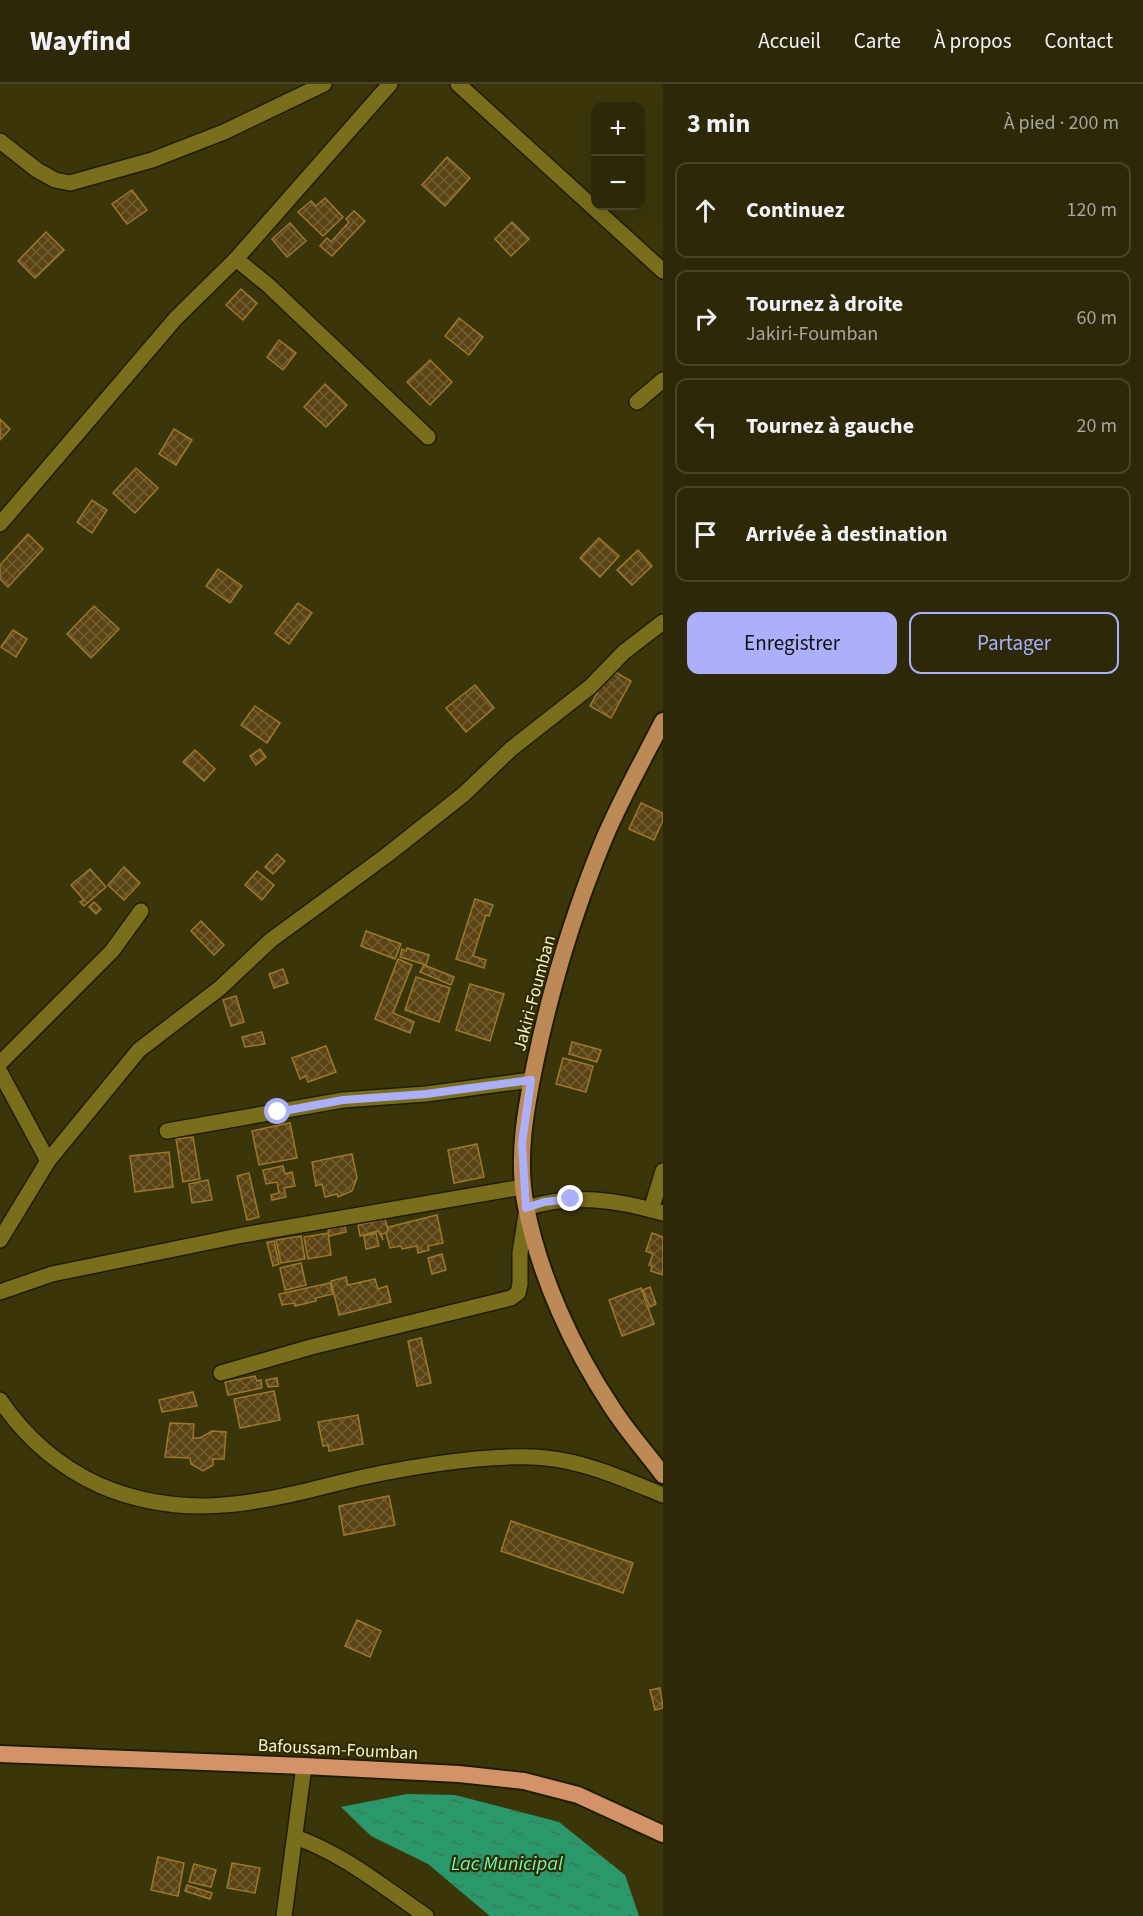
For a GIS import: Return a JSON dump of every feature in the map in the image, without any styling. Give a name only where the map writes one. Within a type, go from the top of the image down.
[{"type":"highway","name":"Bafoussam-Foumban","points":[[0,1754],[304,1766],[459,1774],[524,1781],[578,1795],[663,1834]]},
{"type":"main road","name":"Jakiri-Foumban","points":[[663,721],[604,838],[548,1003],[531,1080],[522,1143],[526,1208],[548,1281],[591,1373],[612,1408],[663,1475]]},
{"type":"street","points":[[0,141],[37,170],[55,180],[70,183],[162,156],[224,132],[324,84]]},
{"type":"street","points":[[0,524],[176,318],[236,259],[390,84]]},
{"type":"street","points":[[458,84],[663,270]]},
{"type":"street","points":[[236,259],[268,285],[428,437]]},
{"type":"street","points":[[637,402],[663,380]]},
{"type":"street","points":[[0,1240],[48,1161],[139,1050],[220,988],[271,940],[387,855],[455,801],[511,749],[590,687],[624,651],[663,622]]},
{"type":"street","points":[[0,1062],[112,951],[141,911]]},
{"type":"street","points":[[0,1072],[48,1161]]},
{"type":"street","points":[[167,1131],[343,1100],[426,1094],[531,1080]]},
{"type":"street","points":[[221,1373],[311,1347],[510,1298],[518,1293],[520,1284],[520,1253],[526,1208],[544,1202],[590,1198],[657,1211],[663,1171]]},
{"type":"street","points":[[0,1292],[52,1275],[243,1235],[523,1186]]},
{"type":"street","points":[[0,1400],[48,1456],[68,1469],[120,1494],[161,1504],[217,1508],[276,1499],[382,1474],[502,1458],[546,1458],[582,1465],[663,1496]]},
{"type":"street","points":[[284,1916],[304,1766]]},
{"type":"street","points":[[294,1837],[324,1847],[426,1916]]},
{"type":"water","name":"Lac Municipal","points":[[407,1794],[455,1795],[559,1822],[625,1875],[639,1916],[490,1916],[428,1864],[371,1836],[341,1807]]},
{"type":"building","points":[[447,157],[470,178],[445,206],[422,185]]},
{"type":"building","points":[[132,190],[147,210],[127,224],[112,204]]},
{"type":"building","points":[[325,198],[343,217],[323,236],[298,212],[311,201],[316,206]]},
{"type":"building","points":[[354,211],[365,221],[332,256],[320,246],[327,238],[331,242],[349,222],[346,219]]},
{"type":"building","points":[[512,222],[529,239],[511,256],[495,239]]},
{"type":"building","points":[[290,223],[306,241],[287,257],[272,239]]},
{"type":"building","points":[[46,232],[64,250],[35,278],[18,261]]},
{"type":"building","points":[[241,289],[257,303],[243,320],[226,305]]},
{"type":"building","points":[[459,318],[483,337],[469,355],[445,336]]},
{"type":"building","points":[[279,340],[296,353],[283,370],[267,357]]},
{"type":"building","points":[[430,360],[452,382],[430,405],[407,382]]},
{"type":"building","points":[[325,384],[347,405],[326,427],[304,407]]},
{"type":"building","points":[[0,419],[10,429],[0,440]]},
{"type":"building","points":[[174,429],[192,440],[176,465],[159,454]]},
{"type":"building","points":[[136,468],[158,488],[135,513],[113,493]]},
{"type":"building","points":[[92,500],[107,510],[92,533],[77,522]]},
{"type":"building","points":[[28,534],[43,549],[8,587],[0,579],[0,565]]},
{"type":"building","points":[[599,538],[619,556],[600,577],[580,558]]},
{"type":"building","points":[[638,550],[652,566],[632,585],[617,570]]},
{"type":"building","points":[[218,569],[242,586],[230,603],[206,586]]},
{"type":"building","points":[[298,603],[312,613],[289,644],[275,633]]},
{"type":"building","points":[[94,606],[119,629],[91,658],[67,634]]},
{"type":"building","points":[[13,630],[27,639],[16,657],[1,647]]},
{"type":"building","points":[[610,669],[631,681],[611,718],[590,706]]},
{"type":"building","points":[[475,685],[494,708],[466,732],[446,708]]},
{"type":"building","points":[[255,706],[280,723],[267,743],[241,725]]},
{"type":"building","points":[[260,749],[266,757],[256,765],[250,756]]},
{"type":"building","points":[[195,750],[215,769],[204,781],[183,762]]},
{"type":"building","points":[[641,803],[663,813],[663,820],[654,840],[629,829]]},
{"type":"building","points":[[277,854],[285,861],[273,874],[265,867]]},
{"type":"building","points":[[124,867],[140,883],[124,900],[108,885]]},
{"type":"building","points":[[90,869],[106,887],[84,906],[80,902],[84,900],[71,885]]},
{"type":"building","points":[[257,871],[274,885],[262,900],[245,885]]},
{"type":"building","points":[[475,899],[493,905],[489,916],[486,915],[473,956],[486,960],[484,968],[456,959]]},
{"type":"building","points":[[94,902],[101,909],[96,914],[89,907]]},
{"type":"building","points":[[201,921],[224,945],[214,955],[191,931]]},
{"type":"building","points":[[366,931],[401,944],[395,959],[361,946]]},
{"type":"building","points":[[407,948],[429,955],[426,965],[400,957],[402,949],[406,951]]},
{"type":"building","points":[[398,959],[412,965],[393,1013],[414,1022],[410,1033],[375,1019]]},
{"type":"building","points":[[424,965],[454,977],[451,985],[420,972]]},
{"type":"building","points":[[283,969],[288,983],[274,988],[269,974]]},
{"type":"building","points":[[416,977],[450,988],[439,1022],[405,1010]]},
{"type":"building","points":[[470,984],[504,994],[490,1041],[456,1030]]},
{"type":"building","points":[[236,996],[244,1022],[231,1026],[223,1000]]},
{"type":"building","points":[[262,1032],[265,1044],[245,1047],[242,1037]]},
{"type":"building","points":[[572,1042],[601,1050],[597,1062],[569,1054]]},
{"type":"building","points":[[326,1046],[336,1072],[308,1082],[306,1076],[300,1079],[292,1058]]},
{"type":"building","points":[[563,1058],[593,1066],[586,1092],[556,1084]]},
{"type":"building","points":[[290,1123],[297,1158],[259,1165],[252,1131]]},
{"type":"building","points":[[193,1137],[200,1179],[183,1182],[176,1139]]},
{"type":"building","points":[[477,1144],[484,1177],[454,1183],[448,1150]]},
{"type":"building","points":[[169,1152],[173,1187],[135,1192],[130,1156]]},
{"type":"building","points":[[352,1154],[357,1178],[352,1191],[338,1197],[337,1194],[325,1197],[322,1184],[316,1186],[312,1162]]},
{"type":"building","points":[[283,1166],[285,1174],[292,1172],[295,1186],[284,1188],[286,1197],[272,1200],[271,1195],[279,1193],[277,1182],[266,1184],[263,1170]]},
{"type":"building","points":[[249,1173],[259,1217],[247,1220],[237,1176]]},
{"type":"building","points":[[208,1180],[212,1200],[192,1203],[189,1184]]},
{"type":"building","points":[[437,1215],[443,1243],[428,1246],[429,1250],[418,1253],[417,1246],[402,1249],[401,1246],[390,1248],[386,1233],[389,1227]]},
{"type":"building","points":[[385,1219],[388,1229],[386,1233],[381,1234],[383,1240],[378,1231],[360,1236],[358,1225]]},
{"type":"building","points":[[345,1226],[346,1232],[329,1236],[328,1229]]},
{"type":"building","points":[[328,1233],[331,1255],[308,1259],[304,1237]]},
{"type":"building","points":[[376,1233],[379,1246],[366,1249],[364,1236]]},
{"type":"building","points":[[652,1233],[663,1237],[663,1275],[651,1271],[652,1266],[649,1265],[653,1254],[646,1251]]},
{"type":"building","points":[[301,1236],[305,1259],[281,1263],[276,1240]]},
{"type":"building","points":[[274,1241],[279,1264],[273,1266],[267,1242]]},
{"type":"building","points":[[442,1254],[446,1270],[432,1274],[428,1258]]},
{"type":"building","points":[[301,1263],[306,1285],[285,1290],[280,1268]]},
{"type":"building","points":[[346,1277],[348,1285],[375,1279],[378,1289],[387,1286],[391,1302],[339,1315],[331,1281]]},
{"type":"building","points":[[330,1283],[333,1294],[295,1306],[294,1303],[282,1305],[279,1294]]},
{"type":"building","points":[[650,1287],[656,1304],[650,1307],[643,1290]]},
{"type":"building","points":[[641,1288],[654,1324],[622,1336],[609,1300]]},
{"type":"building","points":[[421,1338],[431,1383],[417,1386],[408,1341]]},
{"type":"building","points":[[255,1376],[257,1381],[261,1380],[262,1388],[228,1395],[225,1382]]},
{"type":"building","points":[[277,1378],[278,1386],[268,1387],[266,1380]]},
{"type":"building","points":[[274,1391],[280,1420],[240,1428],[234,1399]]},
{"type":"building","points":[[193,1392],[197,1406],[162,1412],[159,1400]]},
{"type":"building","points":[[358,1415],[363,1444],[329,1451],[328,1445],[323,1446],[318,1422]]},
{"type":"building","points":[[170,1423],[194,1424],[193,1438],[200,1438],[212,1431],[226,1432],[224,1459],[213,1459],[213,1465],[203,1471],[191,1464],[190,1458],[165,1457]]},
{"type":"building","points":[[389,1496],[395,1525],[344,1535],[339,1506]]},
{"type":"building","points":[[511,1521],[633,1563],[623,1593],[501,1551]]},
{"type":"building","points":[[357,1620],[381,1631],[370,1657],[345,1646]]},
{"type":"building","points":[[660,1688],[663,1708],[655,1710],[650,1690]]},
{"type":"building","points":[[158,1857],[184,1863],[178,1896],[151,1890]]},
{"type":"building","points":[[232,1863],[260,1868],[255,1893],[227,1888]]},
{"type":"building","points":[[194,1864],[216,1870],[211,1887],[189,1882]]},
{"type":"building","points":[[187,1885],[212,1893],[210,1899],[185,1891]]},
{"type":"route","points":[[278,1112],[343,1100],[426,1094],[531,1080],[522,1143],[526,1208],[544,1202],[571,1199]]}]
